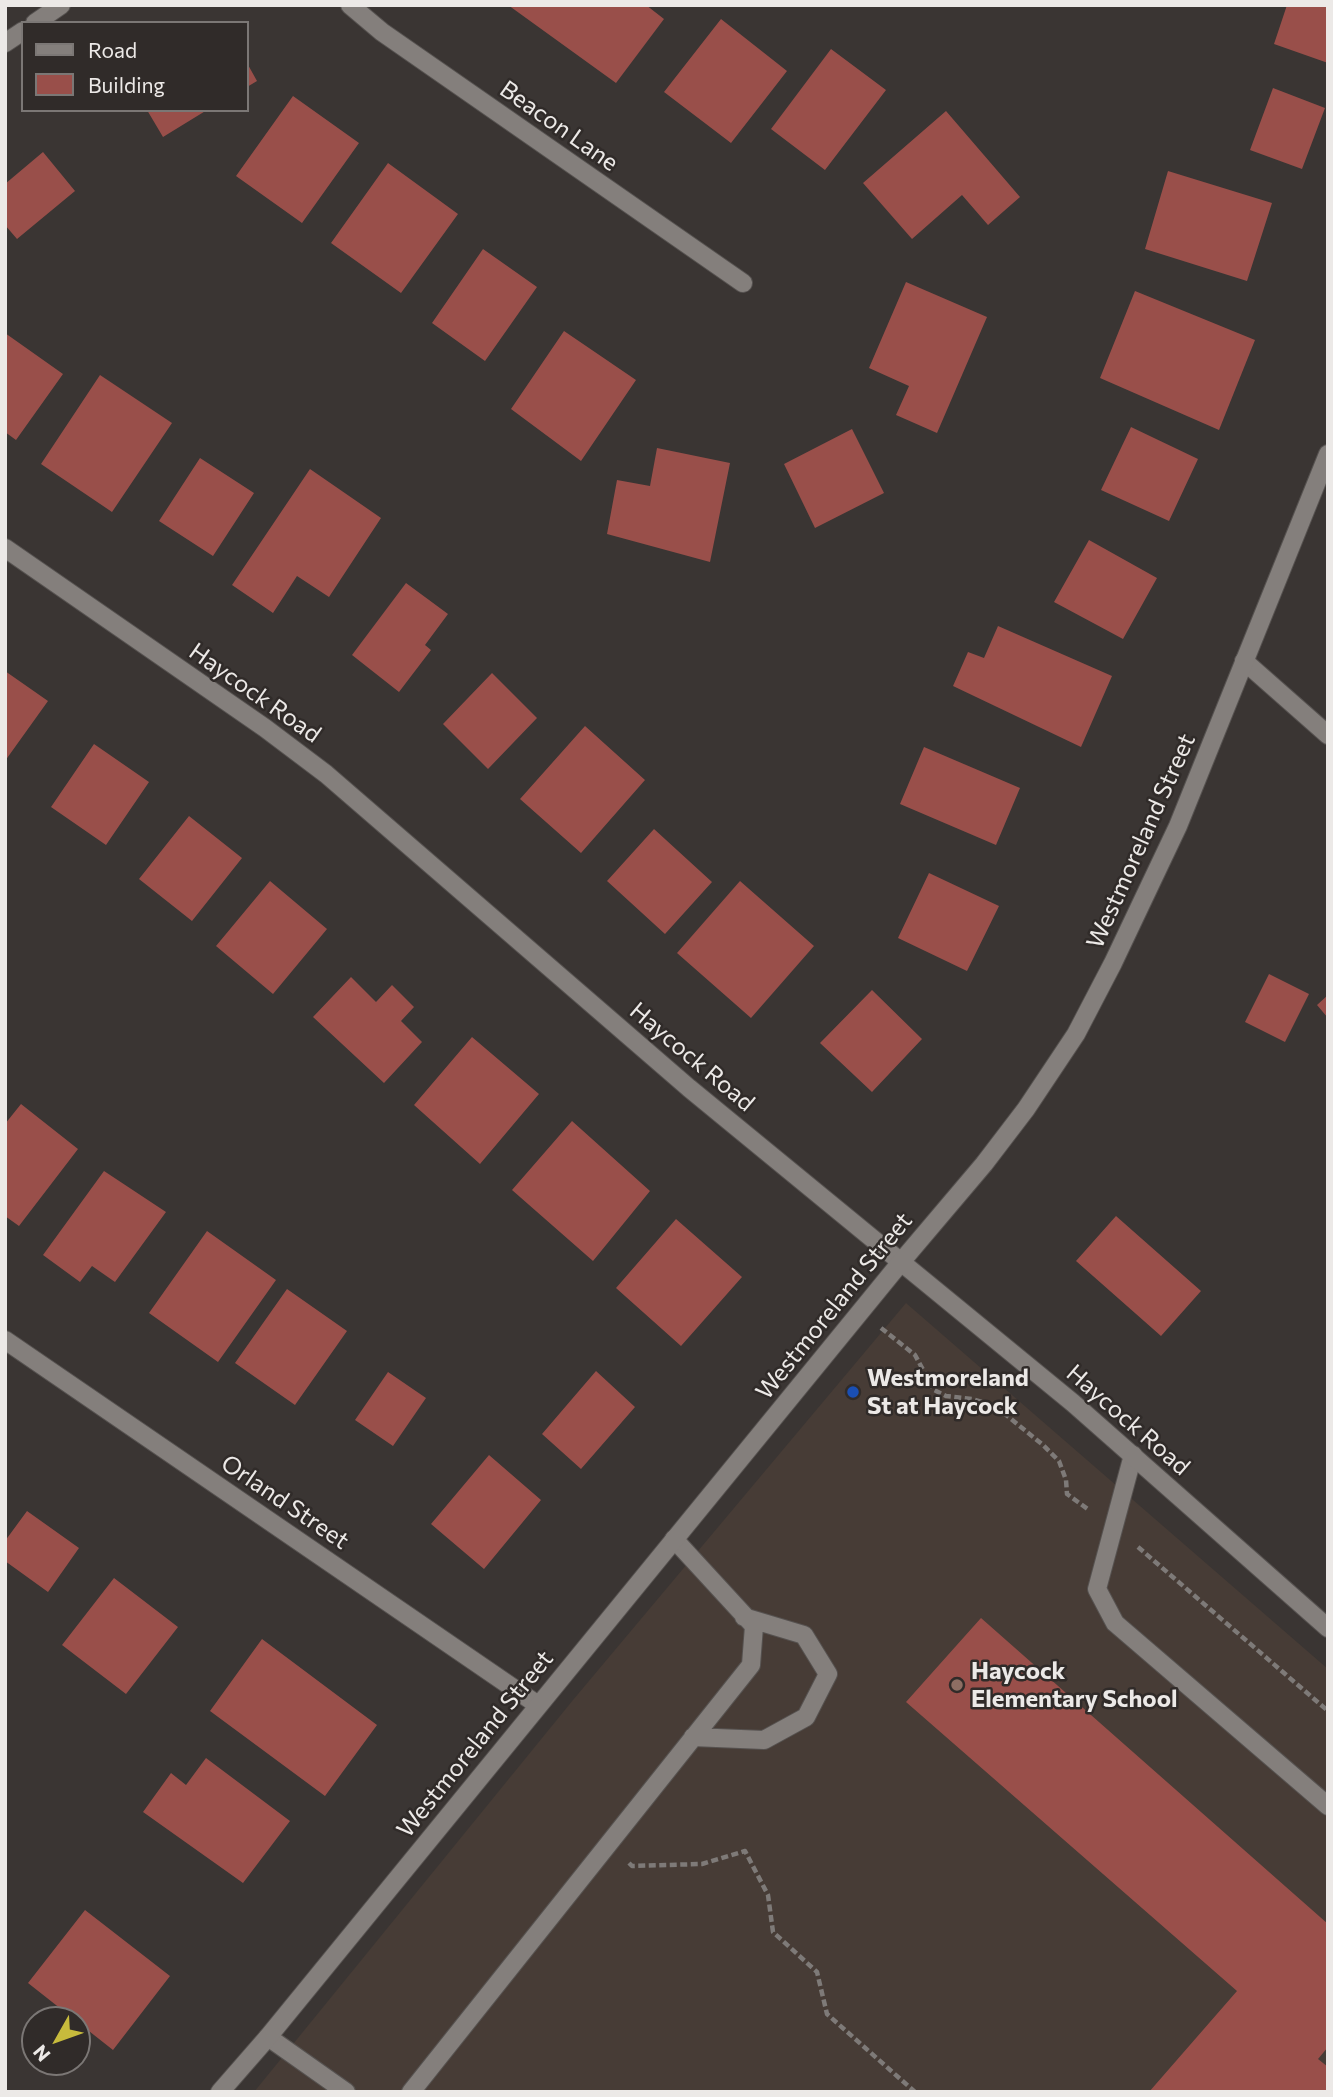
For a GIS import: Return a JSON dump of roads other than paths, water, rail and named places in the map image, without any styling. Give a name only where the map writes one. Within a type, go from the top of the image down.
[{"type":"main road","points":[[38,21],[61,5]]},
{"type":"main road","name":"Beacon Lane","points":[[350,5],[382,32],[743,283]]},
{"type":"main road","points":[[5,43],[21,32]]},
{"type":"main road","name":"Westmoreland Street","points":[[220,2092],[984,1164],[1026,1109],[1076,1034],[1178,826],[1328,454]]},
{"type":"main road","name":"Haycock Road","points":[[5,548],[265,728],[326,774],[689,1088],[1073,1403],[1328,1628]]},
{"type":"main road","points":[[1244,662],[1328,735]]},
{"type":"main road","name":"Orland Street","points":[[5,1340],[538,1705]]},
{"type":"main road","points":[[1133,1455],[1097,1589],[1115,1623],[1328,1806]]},
{"type":"main road","points":[[411,2092],[751,1665],[754,1626],[674,1539]]},
{"type":"main road","points":[[693,1737],[764,1740],[806,1717],[828,1674],[804,1635],[744,1617]]},
{"type":"main road","points":[[268,2037],[346,2092]]},
{"type":"place","name":"Westmoreland St at Haycock","points":[[853,1392]]},
{"type":"place","name":"Haycock Elementary School","points":[[957,1685]]}]
